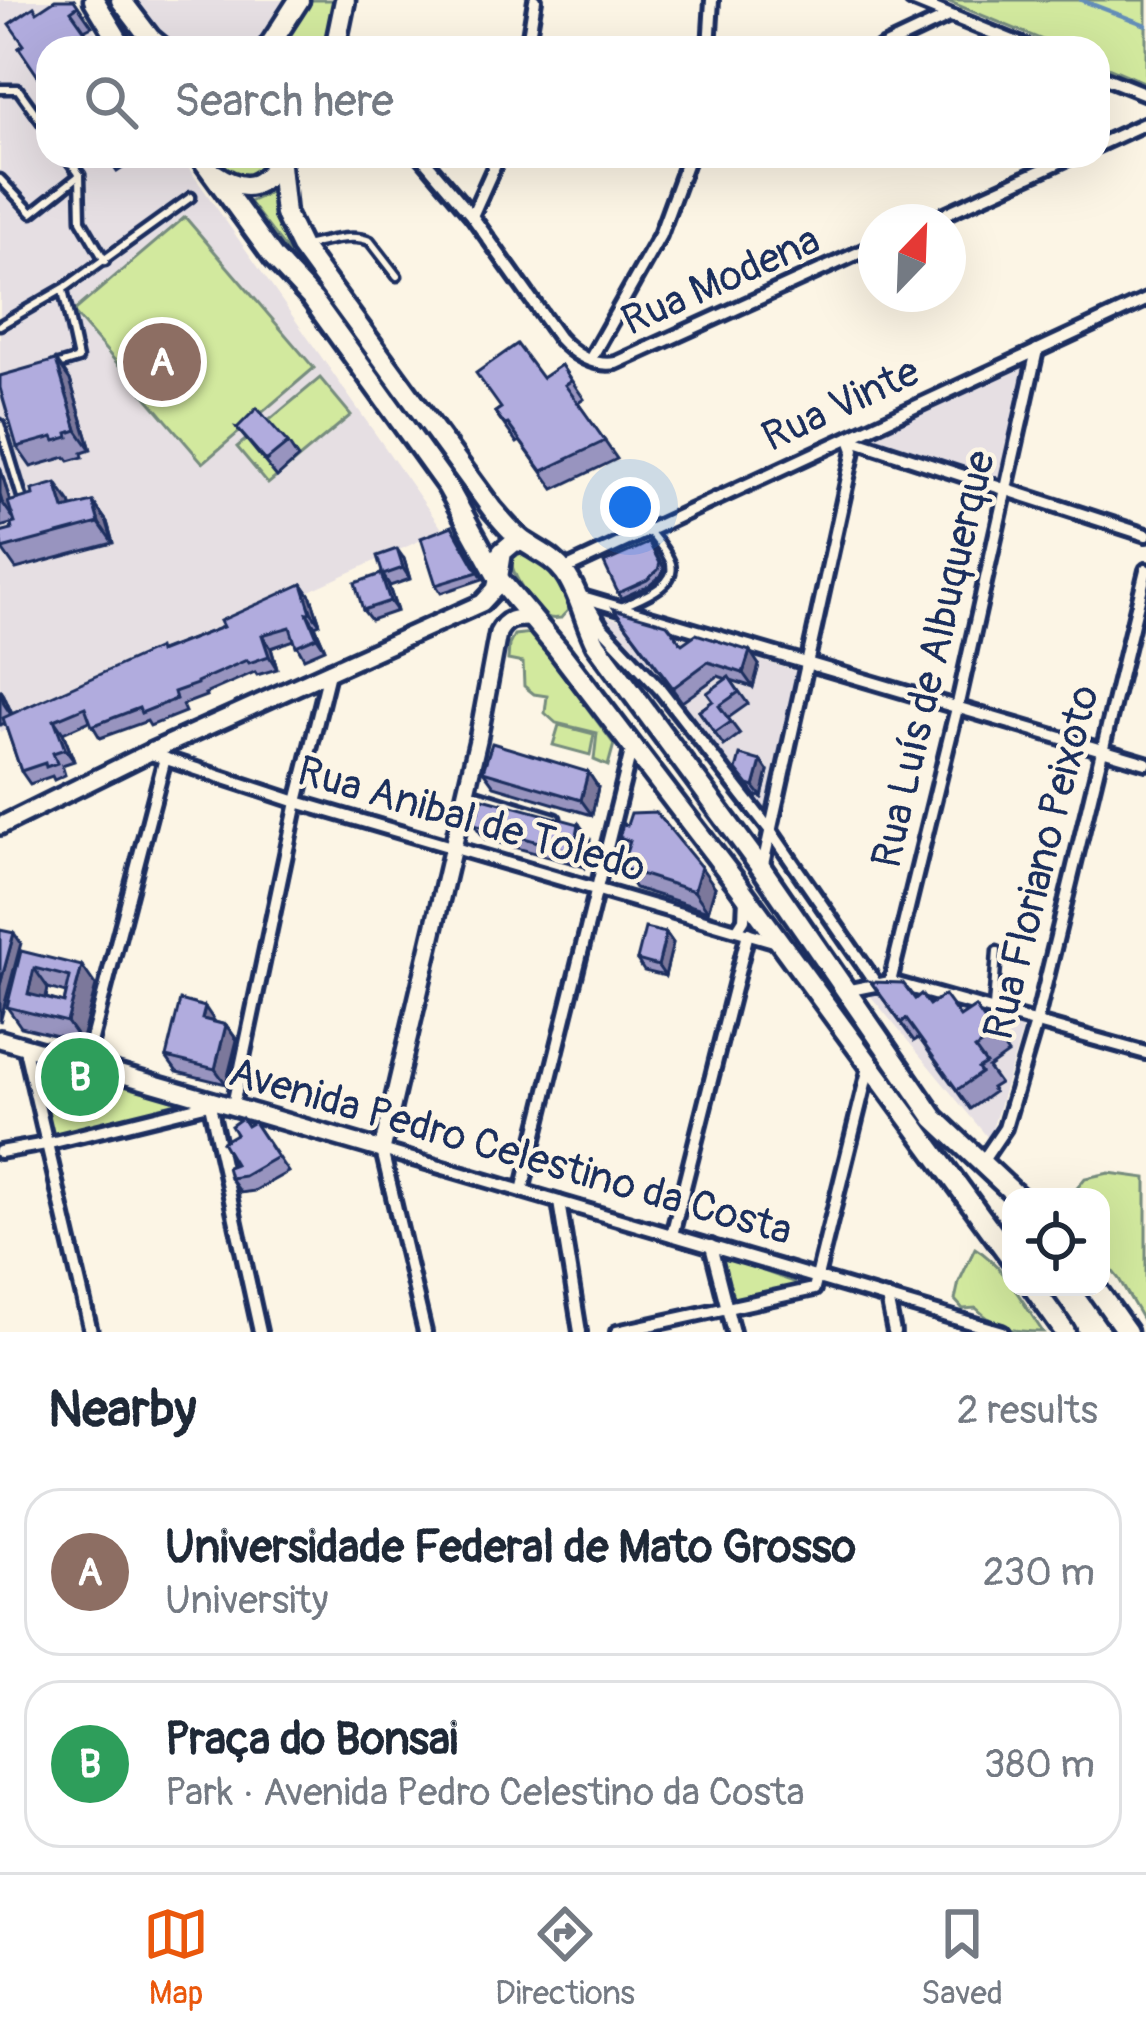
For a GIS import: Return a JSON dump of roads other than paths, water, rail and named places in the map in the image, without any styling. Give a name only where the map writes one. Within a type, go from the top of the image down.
[{"type":"main road","points":[[94,0],[116,36]]},
{"type":"main road","points":[[121,0],[148,36]]},
{"type":"main road","points":[[276,36],[299,0]]},
{"type":"main road","points":[[338,36],[345,0]]},
{"type":"main road","points":[[209,168],[274,258],[313,300],[434,467],[498,578],[745,894],[1002,1246]]},
{"type":"main road","points":[[211,168],[231,184],[249,186],[269,177],[274,168]]},
{"type":"main road","points":[[281,168],[285,214],[301,247],[440,440],[523,542]]},
{"type":"main road","points":[[498,578],[502,552],[514,541],[544,552],[580,597],[573,627]]},
{"type":"main road","points":[[530,618],[554,632],[573,627]]},
{"type":"main road","points":[[573,627],[596,644],[762,869],[934,1118],[1009,1188]]},
{"type":"main road","points":[[1040,1296],[1066,1332]]},
{"type":"main road","points":[[1101,1296],[1127,1332]]},
{"type":"street","points":[[529,36],[536,0]]},
{"type":"street","points":[[710,36],[712,0]]},
{"type":"street","points":[[912,0],[1000,36]]},
{"type":"street","points":[[906,36],[949,16]]},
{"type":"street","points":[[1110,80],[1146,94]]},
{"type":"street","points":[[1110,140],[1146,123]]},
{"type":"street","points":[[431,168],[472,216],[558,338],[573,352],[591,358],[659,236],[684,168]]},
{"type":"street","points":[[472,216],[494,168]]},
{"type":"street","points":[[966,204],[1046,168]]},
{"type":"street","name":"Rua Modena","points":[[591,358],[616,363],[858,253]]},
{"type":"street","name":"Rua Vinte","points":[[563,571],[1146,300]]},
{"type":"street","name":"Rua Luís de Albuquerque","points":[[883,984],[957,708],[1037,350]]},
{"type":"street","points":[[850,439],[1146,535]]},
{"type":"street","points":[[762,869],[854,450],[850,439]]},
{"type":"street","name":"Rua Floriano Peixoto","points":[[982,1162],[1005,1128],[1036,1023],[1146,570]]},
{"type":"street","points":[[0,826],[148,753],[482,603],[498,578]]},
{"type":"street","points":[[580,597],[1146,763]]},
{"type":"street","points":[[580,597],[661,689],[883,984]]},
{"type":"street","points":[[425,1332],[382,1150],[478,740],[497,633],[511,618],[530,618]]},
{"type":"street","points":[[260,1332],[220,1104],[330,670]]},
{"type":"street","points":[[522,1191],[632,747]]},
{"type":"street","name":"Rua Anibal de Toledo","points":[[148,753],[297,802],[779,943]]},
{"type":"street","points":[[86,1062],[165,758]]},
{"type":"street","points":[[672,1235],[742,932],[745,894]]},
{"type":"street","points":[[845,991],[883,984],[1146,1053]]},
{"type":"street","name":"Avenida Pedro Celestino da Costa","points":[[0,1039],[887,1298],[964,1326],[1002,1332]]},
{"type":"street","points":[[24,1045],[91,1332]]},
{"type":"street","points":[[617,1332],[814,1289],[870,1064]]},
{"type":"street","points":[[0,1152],[220,1104]]},
{"type":"street","points":[[559,1202],[580,1332]]},
{"type":"street","points":[[711,1246],[733,1332]]},
{"type":"street","points":[[887,1298],[895,1332]]},
{"type":"lane","points":[[0,89],[18,89],[36,114]]},
{"type":"lane","points":[[75,168],[80,175],[81,220],[106,261]]},
{"type":"lane","points":[[0,179],[32,212],[80,175]]},
{"type":"lane","points":[[0,325],[106,261],[191,196]]},
{"type":"lane","points":[[301,247],[364,238],[397,276]]},
{"type":"lane","points":[[39,371],[78,359],[63,289]]},
{"type":"lane","points":[[0,424],[22,497]]},
{"type":"lane","points":[[619,609],[660,587],[670,574],[671,565],[649,531]]},
{"type":"lane","points":[[478,740],[497,746]]},
{"type":"lane","points":[[464,790],[562,820]]},
{"type":"lane","points":[[993,1011],[997,951]]},
{"type":"waterway","points":[[1081,0],[1146,25]]},
{"type":"place","name":"Universidade Federal de Mato Grosso","points":[[162,362]]},
{"type":"place","name":"Praça do Bonsai","points":[[80,1077]]}]
